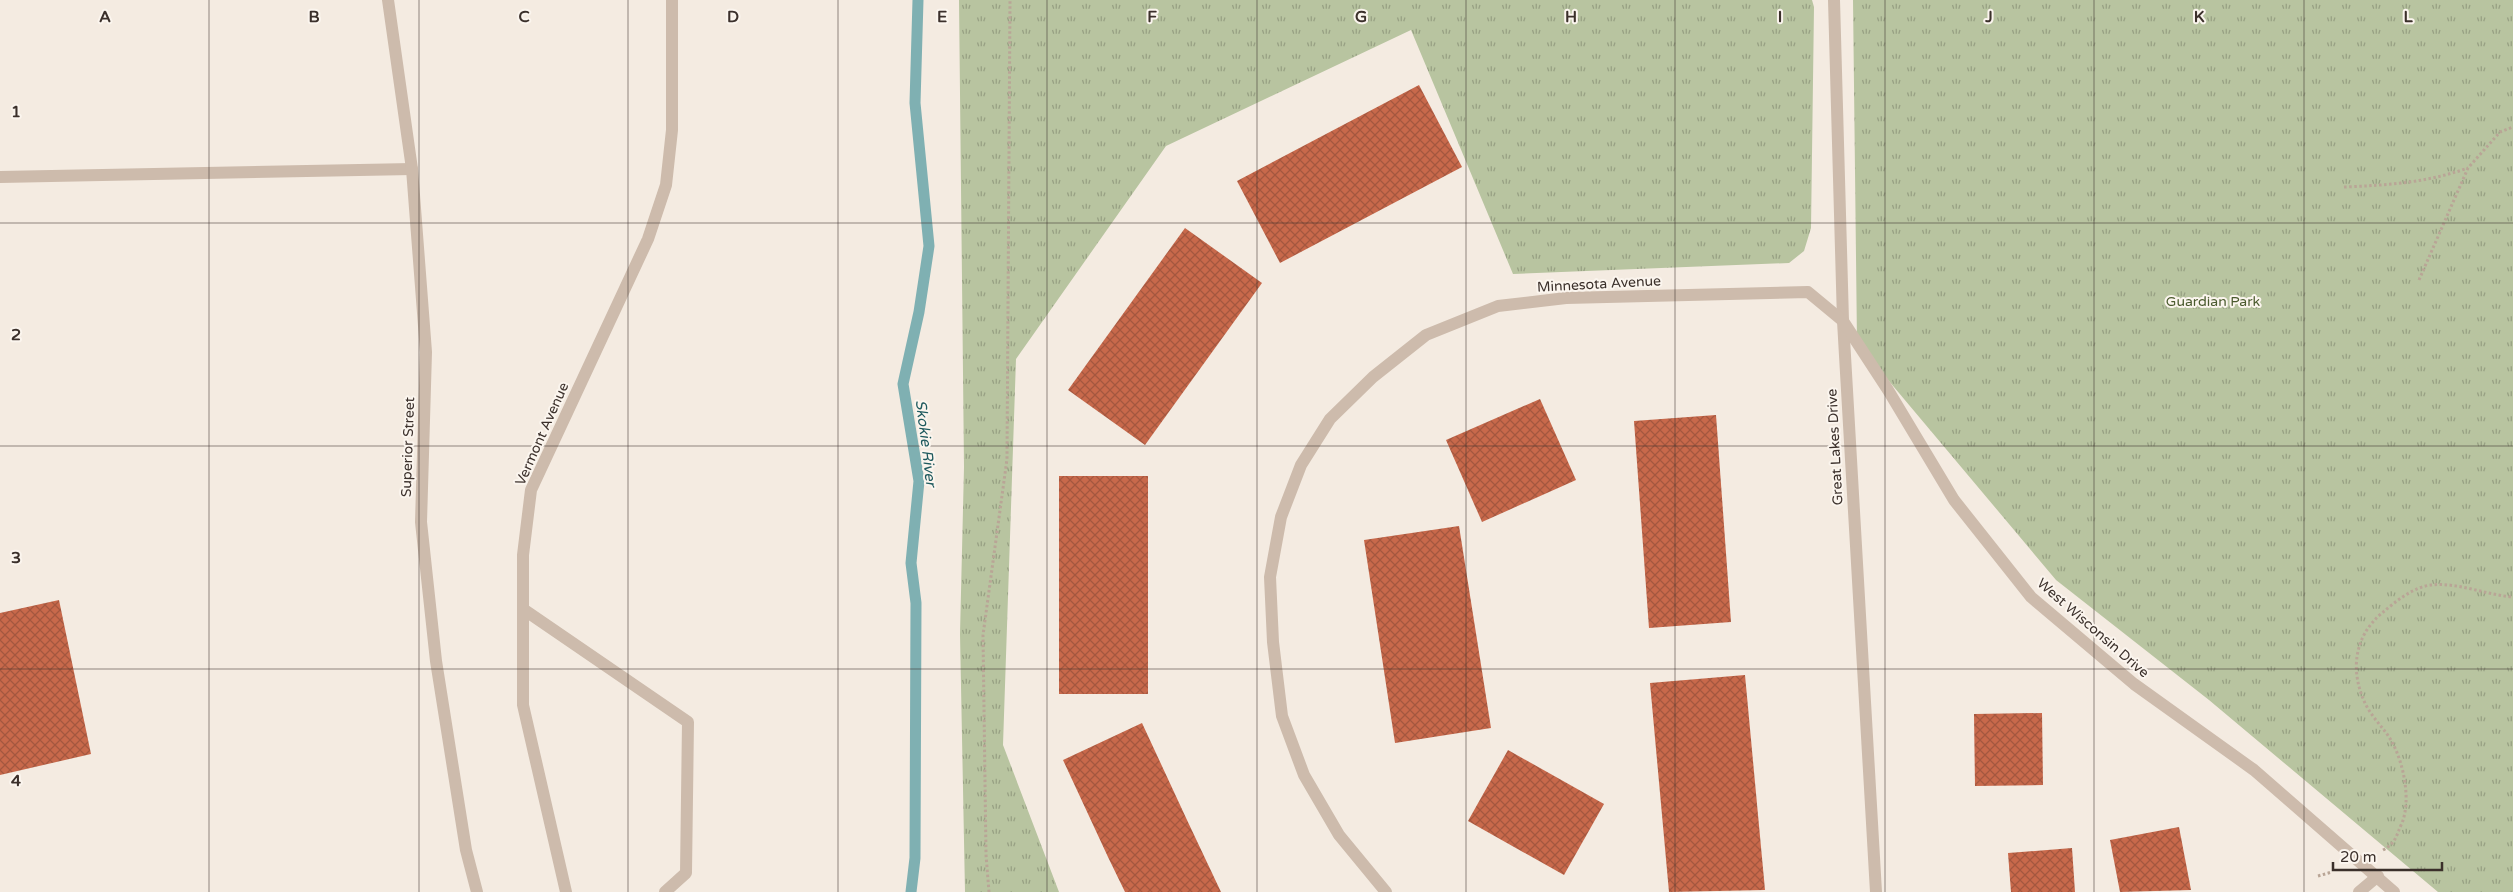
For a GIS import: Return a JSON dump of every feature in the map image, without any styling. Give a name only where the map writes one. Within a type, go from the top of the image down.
[{"type":"street","name":"Superior Street","points":[[388,0],[412,168],[426,352],[422,522],[436,661],[466,850],[477,892]]},
{"type":"street","name":"Vermont Avenue","points":[[566,892],[523,705],[523,555],[531,490],[648,239],[666,186],[672,130],[672,0]]},
{"type":"street","name":"Great Lakes Drive","points":[[1834,0],[1843,322],[1876,892]]},
{"type":"street","points":[[0,177],[412,168]]},
{"type":"street","name":"Minnesota Avenue","points":[[1386,892],[1339,835],[1304,776],[1282,716],[1273,642],[1270,577],[1281,517],[1301,465],[1330,419],[1373,377],[1426,335],[1498,306],[1566,298],[1808,292],[1843,322]]},
{"type":"street","name":"West Wisconsin Drive","points":[[1843,322],[1888,390],[1954,500],[2031,596],[2134,684],[2254,770],[2362,862],[2394,892]]},
{"type":"street","points":[[523,609],[688,722],[686,873],[664,892]]},
{"type":"street","points":[[2359,892],[2378,876]]},
{"type":"path","points":[[989,892],[986,855],[983,635],[1007,459],[1010,0]]},
{"type":"path","points":[[2419,280],[2468,168],[2500,132],[2513,127]]},
{"type":"path","points":[[2344,187],[2406,184],[2442,177],[2468,168]]},
{"type":"path","points":[[2318,876],[2362,862],[2393,844],[2404,817],[2405,779],[2393,743],[2366,706],[2355,678],[2358,645],[2377,617],[2401,597],[2430,585],[2463,588],[2513,597]]},
{"type":"green space","points":[[959,0],[1812,0],[1814,7],[1811,228],[1804,251],[1789,263],[1513,274],[1411,30],[1166,146],[1016,359],[1003,745],[1059,892],[965,892],[960,634],[964,467]]},
{"type":"green space","name":"Guardian Park","points":[[1853,0],[2513,0],[2513,892],[2438,892],[2209,700],[2056,580],[1857,343]]},
{"type":"building","points":[[1419,85],[1462,167],[1280,263],[1237,181]]},
{"type":"building","points":[[1185,228],[1262,283],[1145,445],[1068,390]]},
{"type":"building","points":[[1540,399],[1576,480],[1482,522],[1446,440]]},
{"type":"building","points":[[1716,415],[1731,622],[1649,628],[1634,421]]},
{"type":"building","points":[[1059,476],[1148,476],[1148,694],[1059,694]]},
{"type":"building","points":[[1459,526],[1491,728],[1395,743],[1364,540]]},
{"type":"building","points":[[59,600],[91,754],[0,775],[0,613]]},
{"type":"building","points":[[1745,675],[1765,890],[1669,892],[1650,683]]},
{"type":"building","points":[[2042,713],[2043,785],[1975,786],[1974,714]]},
{"type":"building","points":[[1142,723],[1221,892],[1125,892],[1108,857],[1063,760]]},
{"type":"building","points":[[1508,750],[1604,804],[1564,875],[1468,821]]},
{"type":"building","points":[[2179,827],[2191,890],[2120,892],[2110,840]]},
{"type":"building","points":[[2072,848],[2075,892],[2011,892],[2008,853]]},
{"type":"waterway","name":"Skokie River","points":[[911,892],[915,858],[916,603],[911,563],[919,481],[903,384],[919,312],[929,246],[915,103],[918,0]]}]
